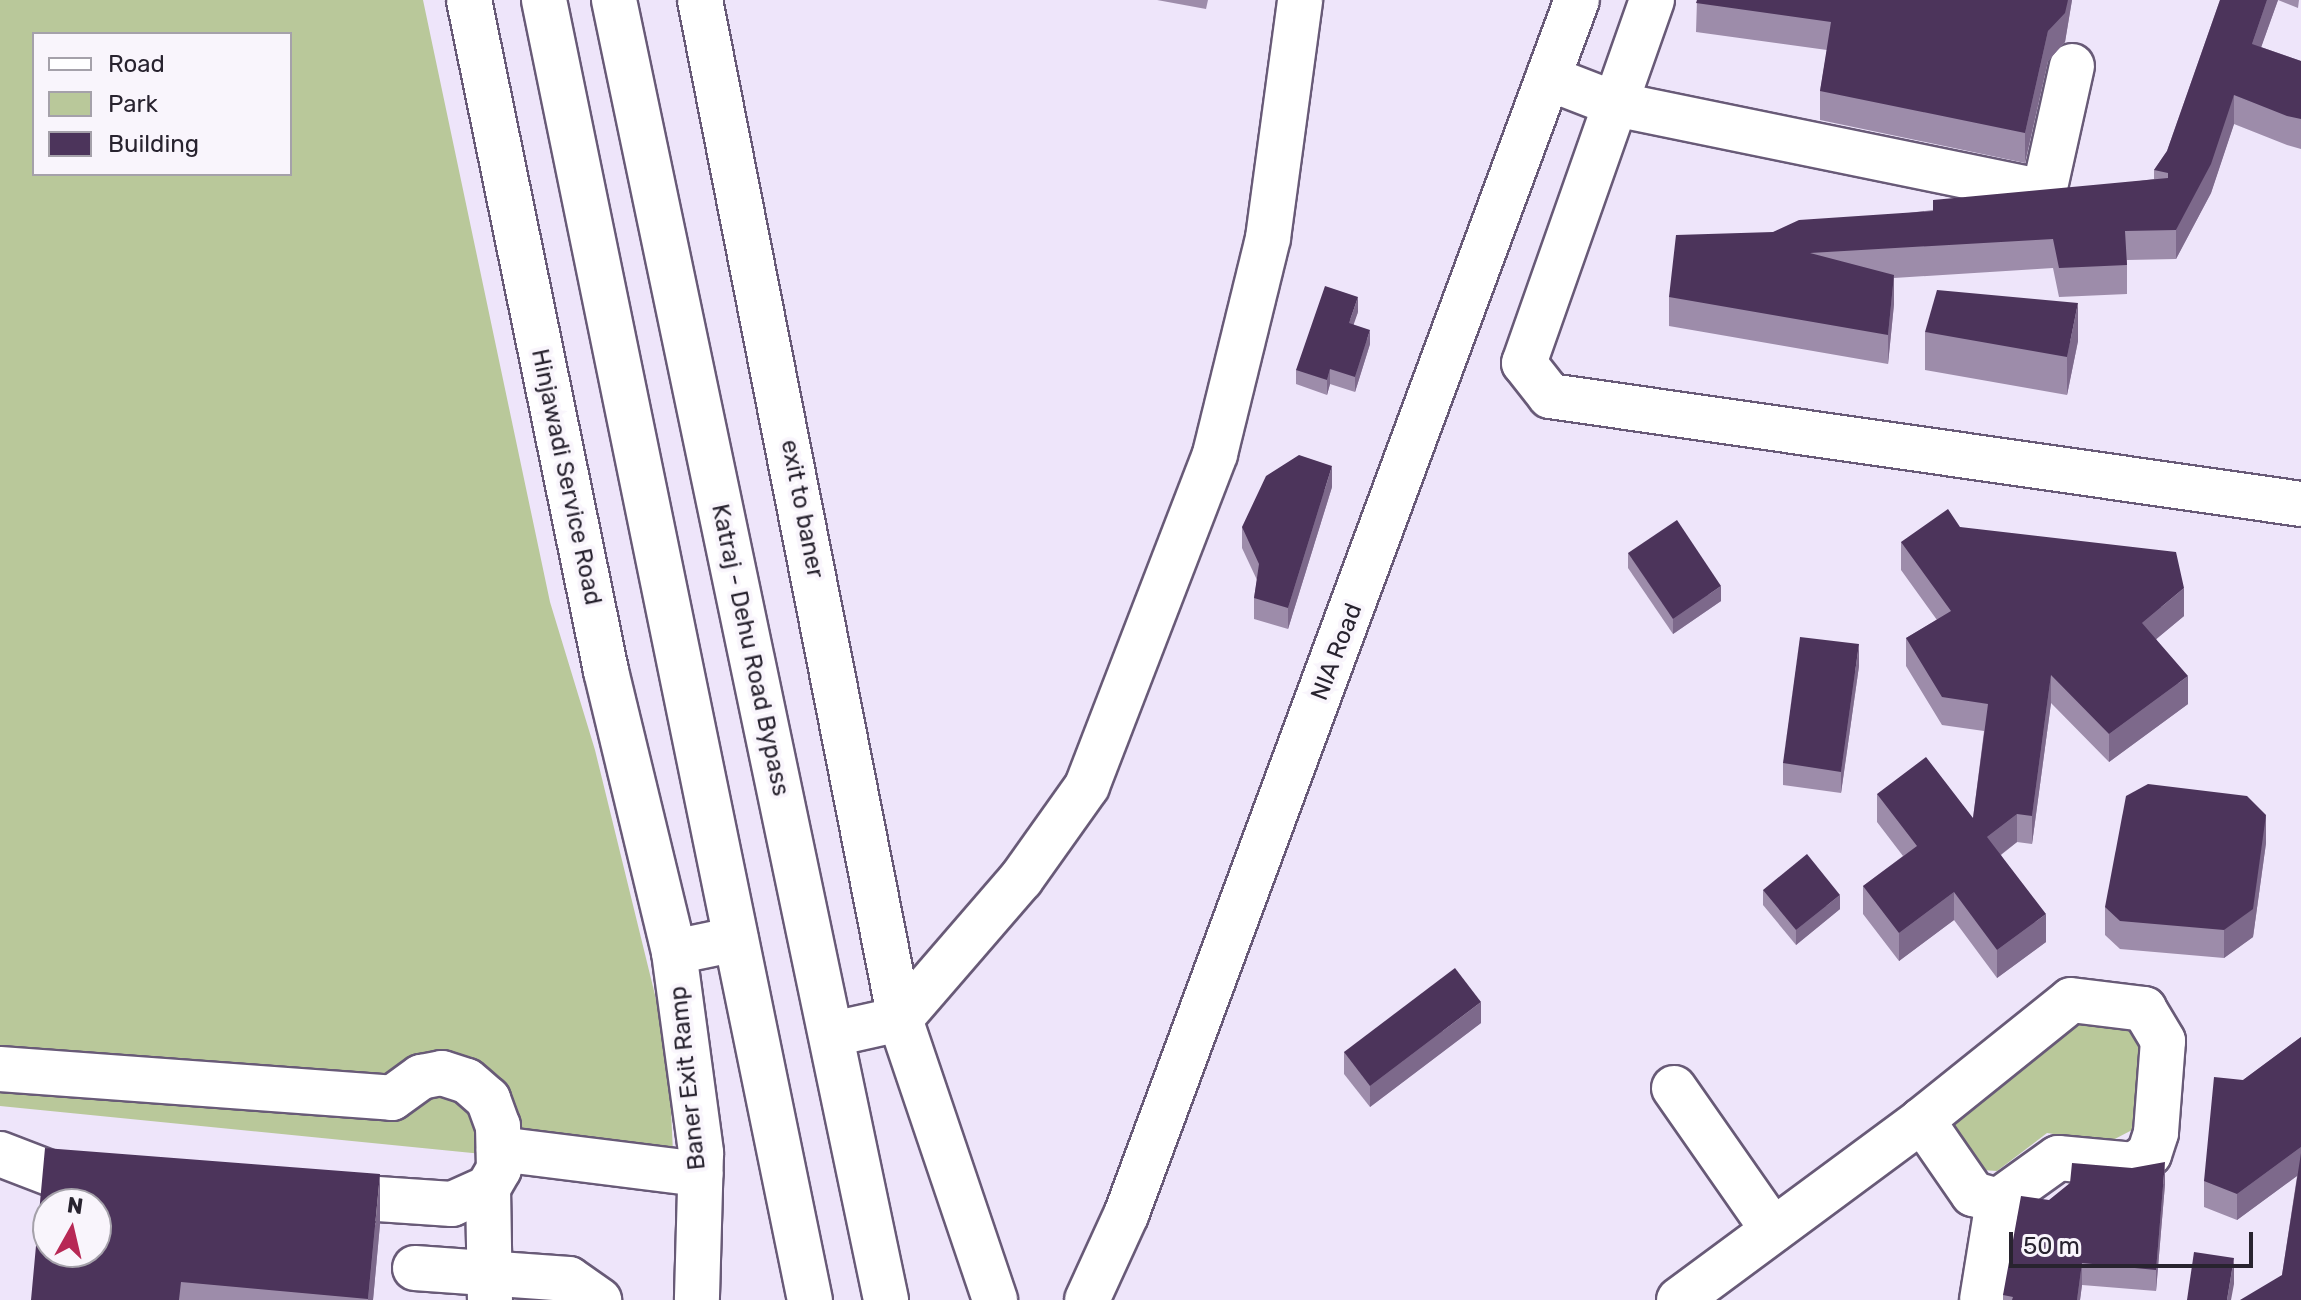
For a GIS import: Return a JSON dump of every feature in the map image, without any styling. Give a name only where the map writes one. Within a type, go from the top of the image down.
[{"type":"main road","name":"Hinjawadi Service Road","points":[[469,0],[606,671],[674,952]]},
{"type":"main road","points":[[544,0],[810,1300]]},
{"type":"main road","name":"Katraj - Dehu Road Bypass","points":[[614,0],[833,1034],[886,1300]]},
{"type":"main road","name":"exit to baner","points":[[700,0],[900,1019]]},
{"type":"main road","points":[[833,1034],[900,1019],[1021,879],[1087,786],[1215,454],[1268,238],[1300,0]]},
{"type":"main road","name":"NIA Road","points":[[1087,1300],[1137,1185],[1577,0]]},
{"type":"main road","points":[[1652,0],[1524,363],[1550,396],[2301,504]]},
{"type":"main road","points":[[1548,78],[1615,104],[2044,192],[2072,66]]},
{"type":"main road","points":[[674,952],[736,939]]},
{"type":"main road","name":"Baner Exit Ramp","points":[[674,952],[700,1174],[697,1300]]},
{"type":"main road","points":[[1679,1300],[1922,1120],[2071,1000],[2144,1009],[2163,1041],[2161,1097],[2149,1154],[2134,1165],[2058,1158],[1998,1201],[1982,1300]]},
{"type":"main road","points":[[900,1019],[995,1300]]},
{"type":"main road","points":[[0,1069],[392,1098],[421,1077],[442,1073],[467,1081],[488,1099],[498,1126],[488,1286]]},
{"type":"main road","points":[[1674,1088],[1773,1230]]},
{"type":"main road","points":[[1922,1120],[1973,1194],[1998,1201]]},
{"type":"main road","points":[[0,1154],[60,1177],[138,1183]]},
{"type":"main road","points":[[279,1192],[452,1204],[494,1168],[700,1174]]},
{"type":"main road","points":[[415,1268],[488,1286],[569,1279],[599,1300]]},
{"type":"green space","points":[[0,0],[423,0],[550,602],[595,750],[668,1048],[674,1173],[0,1106]]},
{"type":"green space","points":[[2071,1011],[2145,1031],[2134,1129],[2109,1142],[2047,1133],[1997,1171],[1981,1170],[1942,1115]]},
{"type":"building","points":[[1697,0],[2068,0],[2065,13],[2048,31],[2025,133],[1820,91],[1831,22],[1696,3]]},
{"type":"building","points":[[2220,0],[2267,0],[2252,44],[2301,61],[2301,119],[2234,95],[2211,164],[2176,230],[2125,231],[2127,265],[2059,268],[2053,239],[1810,253],[1894,275],[1888,335],[1669,297],[1676,235],[1773,232],[1799,220],[1933,211],[1933,200],[2168,178],[2168,173],[2154,170],[2167,151]]},
{"type":"building","points":[[1325,286],[1358,297],[1349,323],[1370,330],[1355,377],[1330,369],[1327,380],[1296,370]]},
{"type":"building","points":[[1937,290],[2078,303],[2067,357],[1925,332]]},
{"type":"building","points":[[1299,455],[1332,466],[1288,608],[1254,598],[1259,564],[1242,527],[1266,476]]},
{"type":"building","points":[[1948,509],[1960,527],[2176,552],[2184,588],[2142,623],[2188,676],[2109,734],[2051,675],[2032,816],[2017,814],[1987,837],[2046,914],[1997,950],[1954,892],[1899,933],[1863,886],[1917,846],[1877,794],[1926,757],[1973,818],[1988,704],[1942,697],[1906,638],[1951,611],[1901,542]]},
{"type":"building","points":[[1677,520],[1721,586],[1673,619],[1628,553]]},
{"type":"building","points":[[1800,637],[1859,644],[1841,772],[1783,763]]},
{"type":"building","points":[[2148,784],[2247,796],[2266,815],[2253,909],[2224,930],[2120,921],[2105,907],[2126,796]]},
{"type":"building","points":[[1807,854],[1840,895],[1796,930],[1763,890]]},
{"type":"building","points":[[1455,968],[1481,1002],[1370,1086],[1344,1052]]},
{"type":"building","points":[[2301,1037],[2301,1147],[2237,1194],[2204,1181],[2214,1077],[2243,1080]]},
{"type":"building","points":[[45,1148],[380,1174],[368,1299],[181,1282],[179,1300],[31,1300],[34,1268],[112,1268],[112,1188],[41,1188]]},
{"type":"building","points":[[2301,1153],[2301,1300],[2240,1300],[2282,1275]]},
{"type":"building","points":[[2165,1162],[2156,1270],[2082,1263],[2077,1300],[2012,1300],[2013,1297],[2003,1295],[2021,1196],[2049,1200],[2070,1183],[2072,1163],[2132,1168]]},
{"type":"building","points":[[2194,1252],[2234,1258],[2227,1300],[2187,1300]]}]
